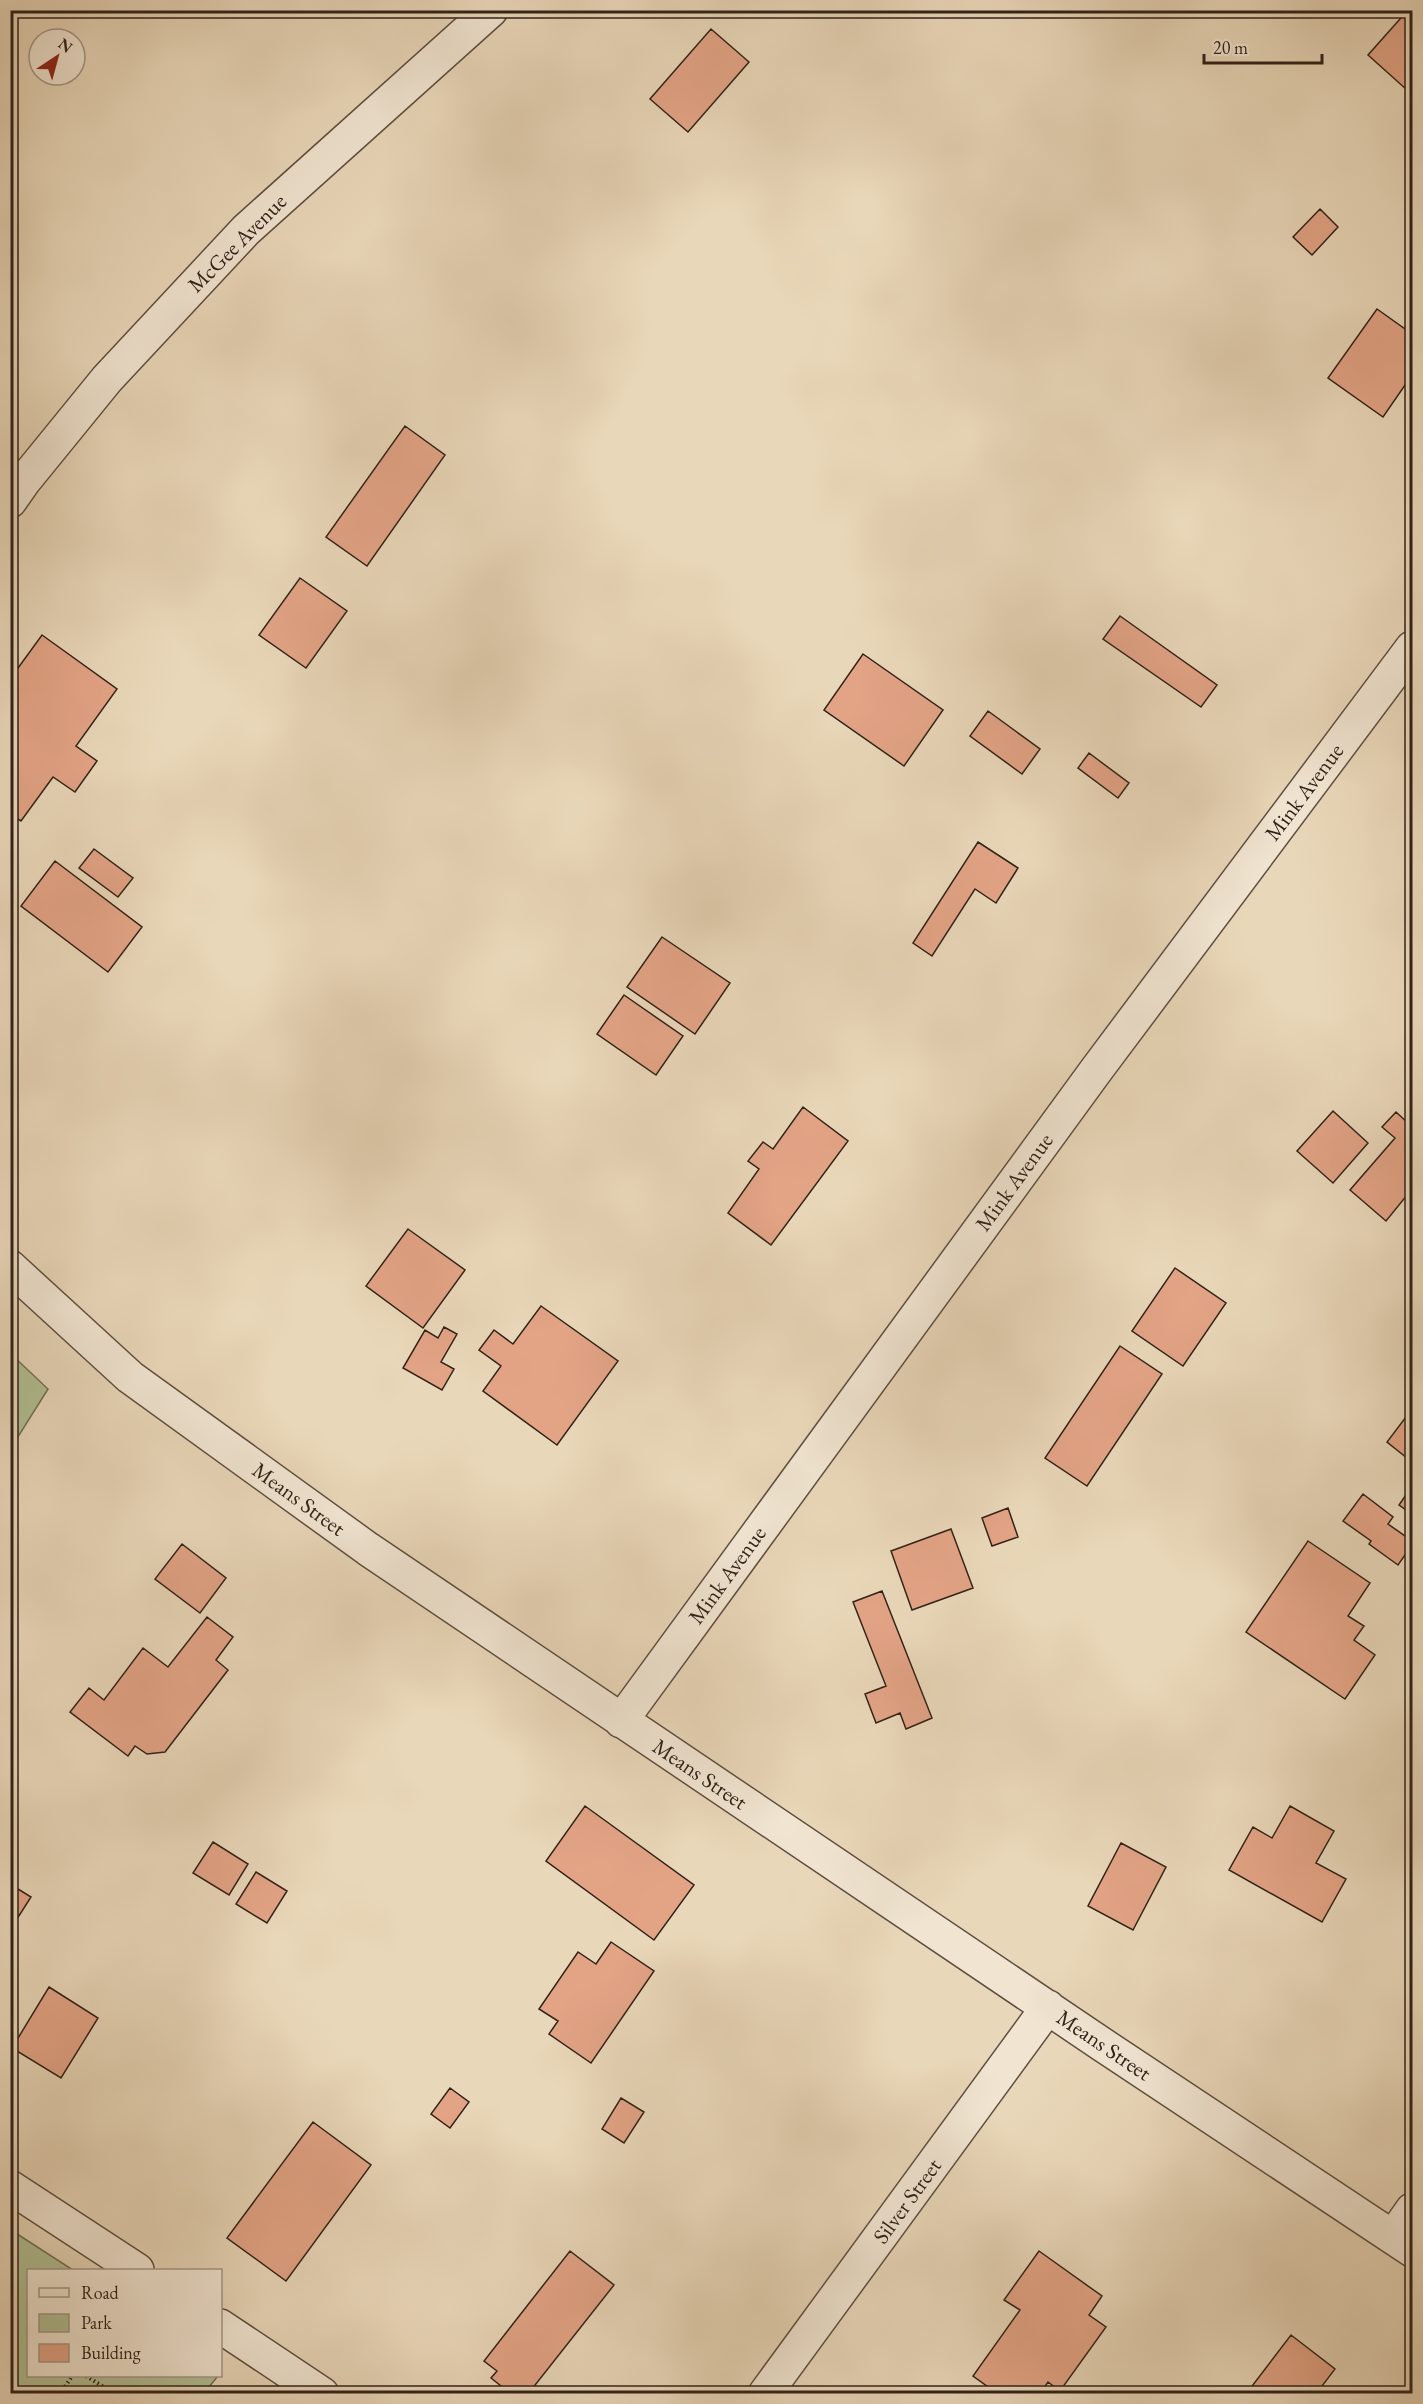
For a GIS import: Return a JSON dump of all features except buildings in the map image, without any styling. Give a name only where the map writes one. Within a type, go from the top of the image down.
[{"type":"street","name":"McGee Avenue","points":[[10,501],[107,379],[246,230],[491,10]]},
{"type":"street","name":"Mink Avenue","points":[[621,1721],[1097,1069],[1413,648]]},
{"type":"street","name":"Means Street","points":[[10,1268],[130,1377],[368,1549],[1403,2244]]},
{"type":"street","name":"Silver Street","points":[[765,2394],[1048,2007]]},
{"type":"street","points":[[10,2187],[134,2269]]},
{"type":"street","points":[[1403,2244],[1413,2210]]},
{"type":"street","points":[[222,2327],[322,2394]]},
{"type":"path","points":[[60,2394],[71,2377]]},
{"type":"path","points":[[88,2377],[112,2392]]},
{"type":"green space","points":[[11,1354],[48,1389],[11,1448]]},
{"type":"green space","points":[[11,2230],[71,2269],[27,2269],[27,2377],[217,2377],[204,2393],[11,2393]]}]
